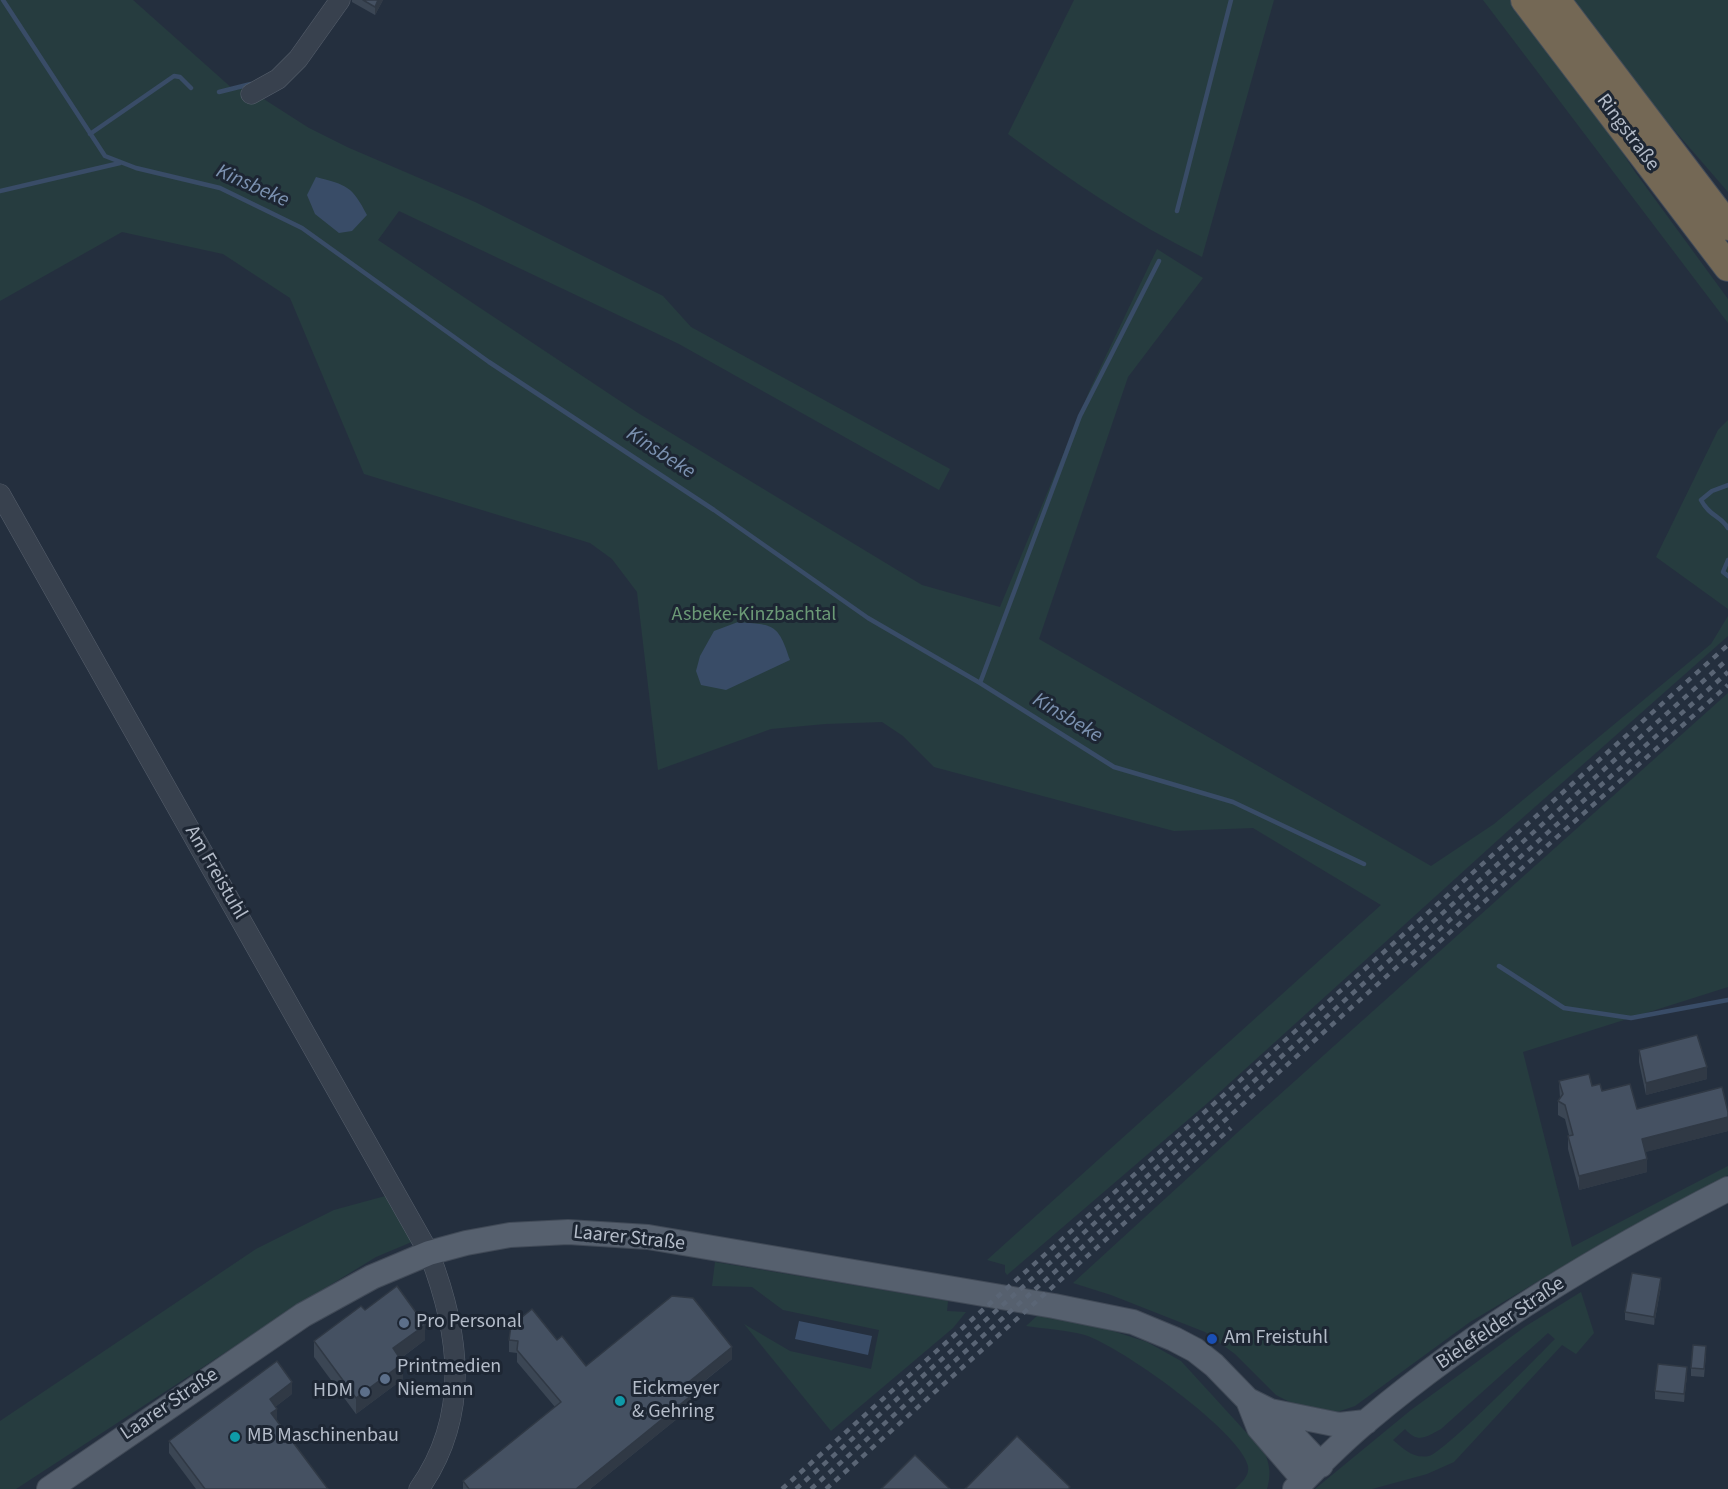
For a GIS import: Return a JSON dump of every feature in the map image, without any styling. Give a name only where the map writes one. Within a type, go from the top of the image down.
[{"type":"highway","name":"Ringstraße","points":[[1525,0],[1728,267]]},
{"type":"highway","name":"Ringstraße","points":[[1556,0],[1728,226]]},
{"type":"main road","name":"Bielefelder Straße","points":[[1307,1478],[1366,1422],[1456,1352],[1589,1266],[1728,1189]]},
{"type":"main road","name":"Laarer Straße","points":[[49,1489],[303,1315],[372,1277],[429,1253],[465,1244],[510,1235],[568,1232],[648,1237],[1054,1306],[1133,1322],[1174,1338],[1195,1350],[1214,1365],[1248,1400],[1270,1411],[1307,1478]]},
{"type":"main road","name":"Laarer Straße","points":[[1248,1400],[1259,1428],[1307,1478]]},
{"type":"main road","points":[[1270,1411],[1339,1425],[1366,1422]]},
{"type":"street","points":[[251,94],[278,79],[298,59],[340,0]]},
{"type":"street","name":"Am Freistuhl","points":[[0,494],[429,1253],[440,1280],[451,1320],[456,1353],[455,1388],[451,1419],[432,1467],[419,1489]]},
{"type":"green space","name":"Asbeke-Kinzbachtal","points":[[0,0],[133,0],[234,90],[245,88],[248,82],[259,96],[309,128],[347,147],[475,202],[663,296],[691,327],[950,469],[939,490],[679,344],[399,211],[378,240],[638,413],[922,585],[1000,607],[1091,387],[1157,249],[1203,278],[1128,377],[1039,639],[1431,866],[1494,824],[1711,644],[1728,616],[1728,636],[1510,829],[1211,1100],[1007,1275],[1005,1265],[987,1260],[1381,905],[1253,828],[1174,831],[934,767],[903,736],[882,722],[771,729],[658,770],[637,592],[612,559],[590,543],[364,474],[290,298],[223,254],[122,232],[0,301]]},
{"type":"green space","points":[[1074,0],[1274,0],[1202,257],[1102,200],[1008,134]]},
{"type":"green space","points":[[1483,0],[1511,0],[1591,104],[1635,172],[1728,299],[1728,323]]},
{"type":"green space","points":[[1569,0],[1728,0],[1728,192],[1617,64]]},
{"type":"green space","points":[[1728,420],[1728,609],[1656,557],[1718,430]]},
{"type":"green space","points":[[1728,693],[1728,987],[1523,1052],[1572,1247],[1728,1166],[1728,1175],[1605,1241],[1470,1322],[1355,1406],[1337,1412],[1313,1414],[1276,1395],[1235,1354],[1205,1332],[1111,1295],[1073,1283],[1238,1132]]},
{"type":"green space","points":[[389,1195],[414,1241],[376,1257],[304,1301],[16,1489],[0,1489],[0,1421],[256,1249],[334,1210]]},
{"type":"green space","points":[[715,1262],[948,1301],[947,1311],[966,1312],[953,1328],[831,1431],[744,1324],[790,1351],[871,1369],[879,1330],[783,1310],[752,1287],[712,1286]]},
{"type":"green space","points":[[1581,1292],[1594,1333],[1576,1354],[1562,1345],[1454,1462],[1427,1474],[1372,1489],[1315,1489],[1411,1410],[1526,1326]],"holes":[[[1548,1333],[1555,1339],[1512,1383],[1438,1451],[1429,1456],[1418,1456],[1393,1440],[1405,1429],[1418,1438],[1441,1429]]]},
{"type":"green space","points":[[1038,1315],[1088,1323],[1147,1342],[1181,1361],[1265,1453],[1269,1471],[1267,1489],[1235,1489],[1248,1473],[1248,1466],[1240,1451],[1203,1413],[1177,1392],[1102,1342],[1085,1335],[1026,1326]]},
{"type":"water","points":[[316,177],[348,188],[357,198],[367,215],[352,231],[339,233],[315,214],[307,195]]},
{"type":"water","points":[[738,622],[773,628],[782,639],[790,660],[726,690],[701,685],[696,671],[700,656],[714,631]]},
{"type":"water","points":[[799,1321],[872,1336],[868,1355],[795,1339]]},
{"type":"building","points":[[363,0],[378,0],[375,7]]},
{"type":"building","points":[[1697,1035],[1707,1067],[1646,1083],[1639,1050]]},
{"type":"building","points":[[1589,1074],[1592,1086],[1600,1084],[1602,1091],[1630,1084],[1637,1109],[1722,1087],[1728,1117],[1642,1139],[1647,1159],[1579,1176],[1568,1136],[1573,1135],[1565,1105],[1558,1101],[1563,1094],[1559,1081]]},
{"type":"building","points":[[1632,1273],[1661,1278],[1654,1317],[1625,1312]]},
{"type":"building","points":[[397,1286],[425,1325],[393,1348],[403,1363],[356,1398],[314,1341],[361,1306],[365,1310]]},
{"type":"building","name":"Eickmeyer & Gehring","points":[[672,1296],[693,1298],[732,1347],[685,1385],[693,1394],[576,1489],[469,1489],[463,1481],[561,1402],[517,1350],[518,1341],[509,1340],[511,1326],[532,1309],[557,1340],[562,1336],[586,1366]]},
{"type":"building","points":[[1693,1345],[1706,1346],[1704,1369],[1691,1368]]},
{"type":"building","name":"MB Maschinenbau","points":[[277,1361],[292,1382],[270,1399],[277,1409],[271,1413],[328,1489],[205,1489],[169,1441]]},
{"type":"building","points":[[1658,1364],[1687,1367],[1684,1394],[1655,1391]]},
{"type":"building","points":[[1017,1436],[1070,1487],[1068,1489],[965,1489]]},
{"type":"building","points":[[915,1455],[950,1489],[881,1489]]},
{"type":"waterway","name":"Kinsbeke","points":[[3,0],[105,156],[136,168],[220,188],[302,228],[489,362],[714,510],[868,618],[980,683],[1114,767],[1233,802],[1364,864]]},
{"type":"waterway","points":[[1177,211],[1231,0]]},
{"type":"waterway","points":[[90,134],[174,76],[180,77],[191,88]]},
{"type":"waterway","points":[[219,92],[251,84]]},
{"type":"waterway","points":[[0,191],[120,163]]},
{"type":"waterway","points":[[980,683],[1080,416],[1159,261]]},
{"type":"waterway","points":[[1728,485],[1712,491],[1701,500],[1708,510],[1728,528]]},
{"type":"waterway","points":[[1728,560],[1723,572],[1728,576]]},
{"type":"waterway","name":"Kinsbeke","points":[[1499,966],[1564,1008],[1631,1018],[1728,1000]]},
{"type":"railway","points":[[782,1489],[1728,645]]},
{"type":"railway","points":[[796,1489],[1728,659]]},
{"type":"railway","points":[[811,1489],[1728,672]]},
{"type":"railway","points":[[1412,966],[1728,685]]},
{"type":"railway","points":[[826,1489],[1231,1128]]},
{"type":"place","name":"Pro Personal","points":[[404,1323]]},
{"type":"place","name":"Am Freistuhl","points":[[1212,1339]]},
{"type":"place","name":"Printmedien Niemann","points":[[385,1379]]},
{"type":"place","name":"HDM","points":[[365,1392]]},
{"type":"place","name":"Eickmeyer & Gehring","points":[[620,1401]]},
{"type":"place","name":"MB Maschinenbau","points":[[235,1437]]}]
